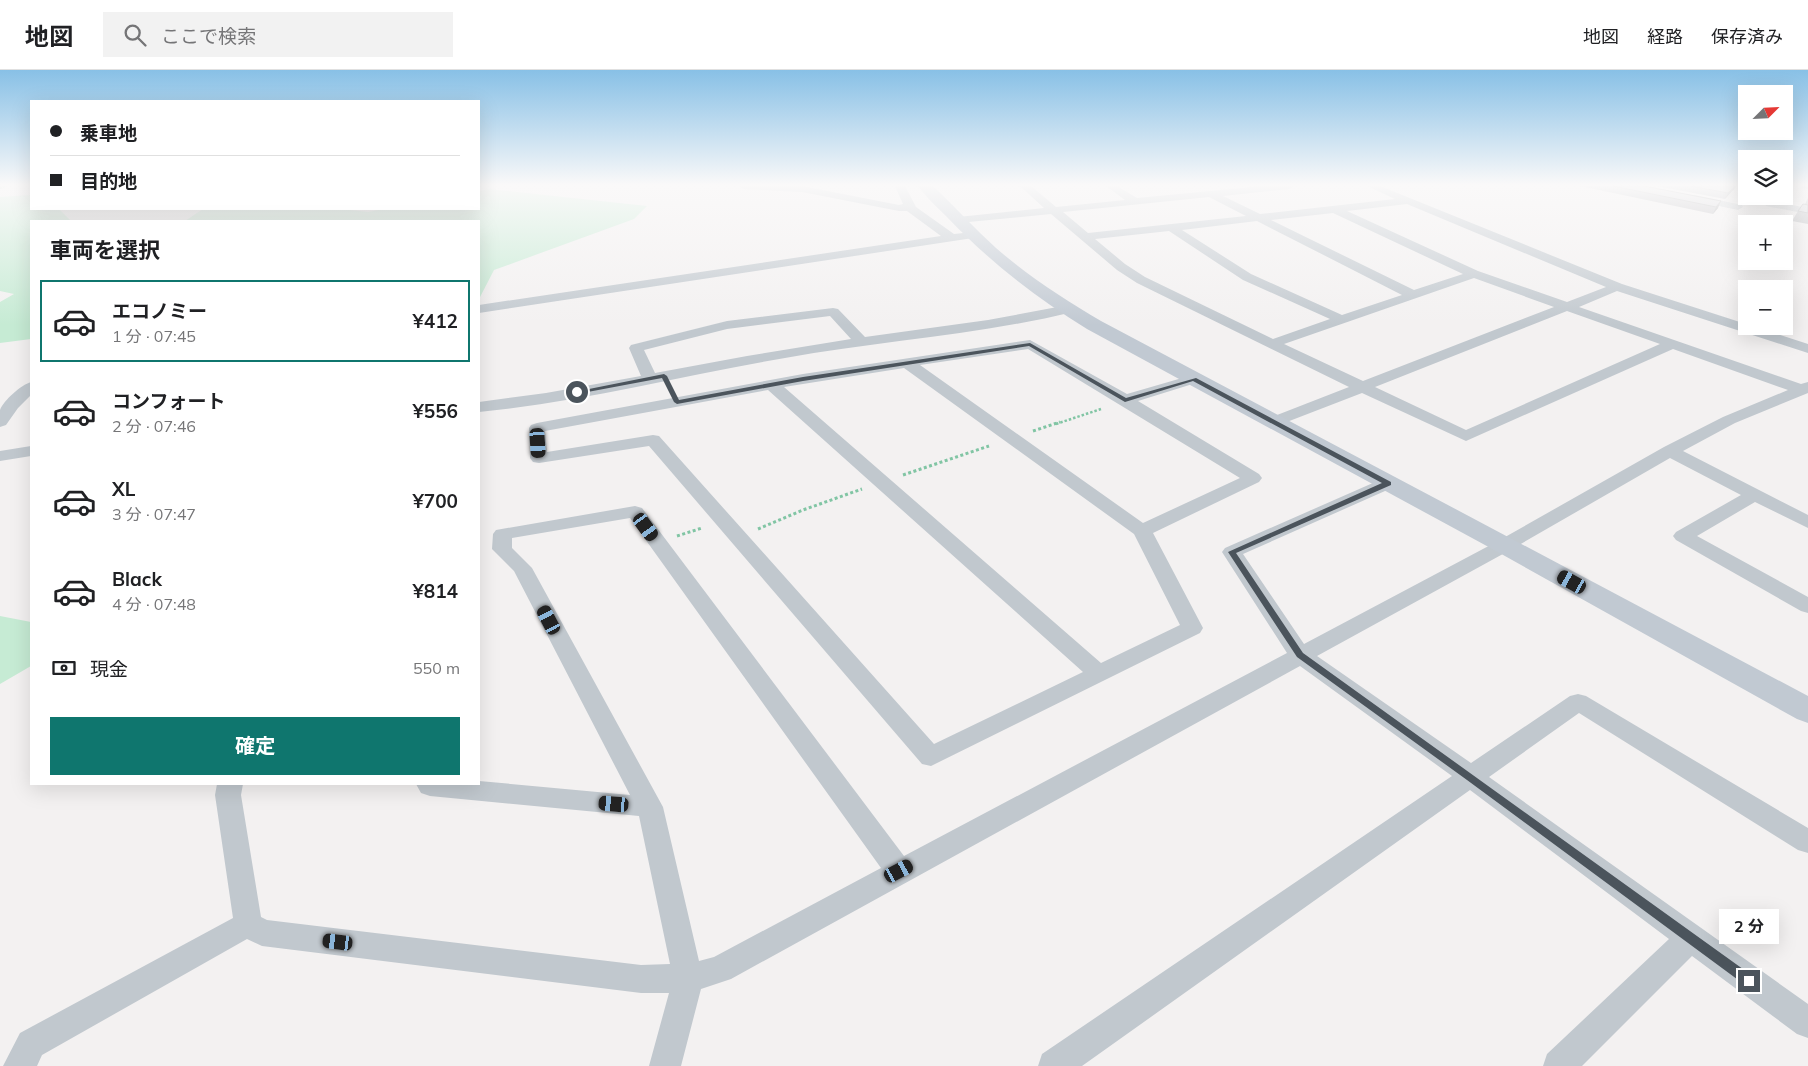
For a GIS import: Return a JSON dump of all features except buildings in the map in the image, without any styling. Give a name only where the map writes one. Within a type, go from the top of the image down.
[{"type":"street","points":[[480,309],[951,232]]},
{"type":"street","points":[[962,232],[1068,309],[1808,711]]},
{"type":"street","points":[[1079,232],[1121,267],[1141,280],[1466,436],[1672,344]]},
{"type":"street","points":[[1086,238],[1133,232]]},
{"type":"street","points":[[1179,232],[1225,264],[1256,282],[1342,320]]},
{"type":"street","points":[[1288,232],[1413,295]]},
{"type":"street","points":[[1385,232],[1474,274],[1672,344],[1804,388]]},
{"type":"street","points":[[1485,232],[1617,287],[1808,349]]},
{"type":"street","points":[[1272,344],[1474,274]]},
{"type":"street","points":[[1273,422],[1617,287]]},
{"type":"street","points":[[480,407],[522,403],[747,360],[860,341],[1030,318],[1068,309]]},
{"type":"street","points":[[677,402],[636,348],[727,325],[833,312],[860,341]]},
{"type":"street","points":[[907,363],[1142,531],[1192,628],[931,757],[654,440],[539,458],[537,428],[772,385],[907,363],[1030,344],[1253,478],[1142,531]]},
{"type":"street","points":[[1125,400],[1194,379]]},
{"type":"street","points":[[772,385],[1099,674]]},
{"type":"street","points":[[0,422],[12,405],[30,388]]},
{"type":"street","points":[[230,785],[228,795],[248,924],[262,933],[640,979],[688,978],[720,969],[1505,545],[1670,451],[1729,420],[1804,388]]},
{"type":"street","points":[[12,405],[30,402]]},
{"type":"street","points":[[0,456],[30,451]]},
{"type":"street","points":[[1670,451],[1808,522]]},
{"type":"street","points":[[1388,483],[1232,552],[1300,655],[1808,1023]]},
{"type":"street","points":[[1754,494],[1682,536],[1808,606]]},
{"type":"street","points":[[665,1066],[688,978],[650,808],[522,568],[502,549],[503,534],[635,512],[899,871]]},
{"type":"street","points":[[1054,1066],[1578,702],[1808,842]]},
{"type":"street","points":[[430,785],[650,808]]},
{"type":"street","points":[[19,1066],[31,1044],[248,924]]},
{"type":"street","points":[[1559,1066],[1690,938]]},
{"type":"path","points":[[739,538],[803,510],[1125,400]]},
{"type":"path","points":[[657,542],[724,520]]},
{"type":"green space","points":[[0,232],[30,232],[30,339],[0,343],[0,302],[14,294],[0,291]]},
{"type":"green space","points":[[480,232],[597,232],[494,270],[480,297]]},
{"type":"green space","points":[[0,616],[30,622],[30,667],[0,684]]},
{"type":"route","points":[[577,392],[664,376],[677,402],[803,379],[1030,344],[1125,400],[1194,379],[1388,483],[1232,552],[1300,655],[1749,981]]}]
